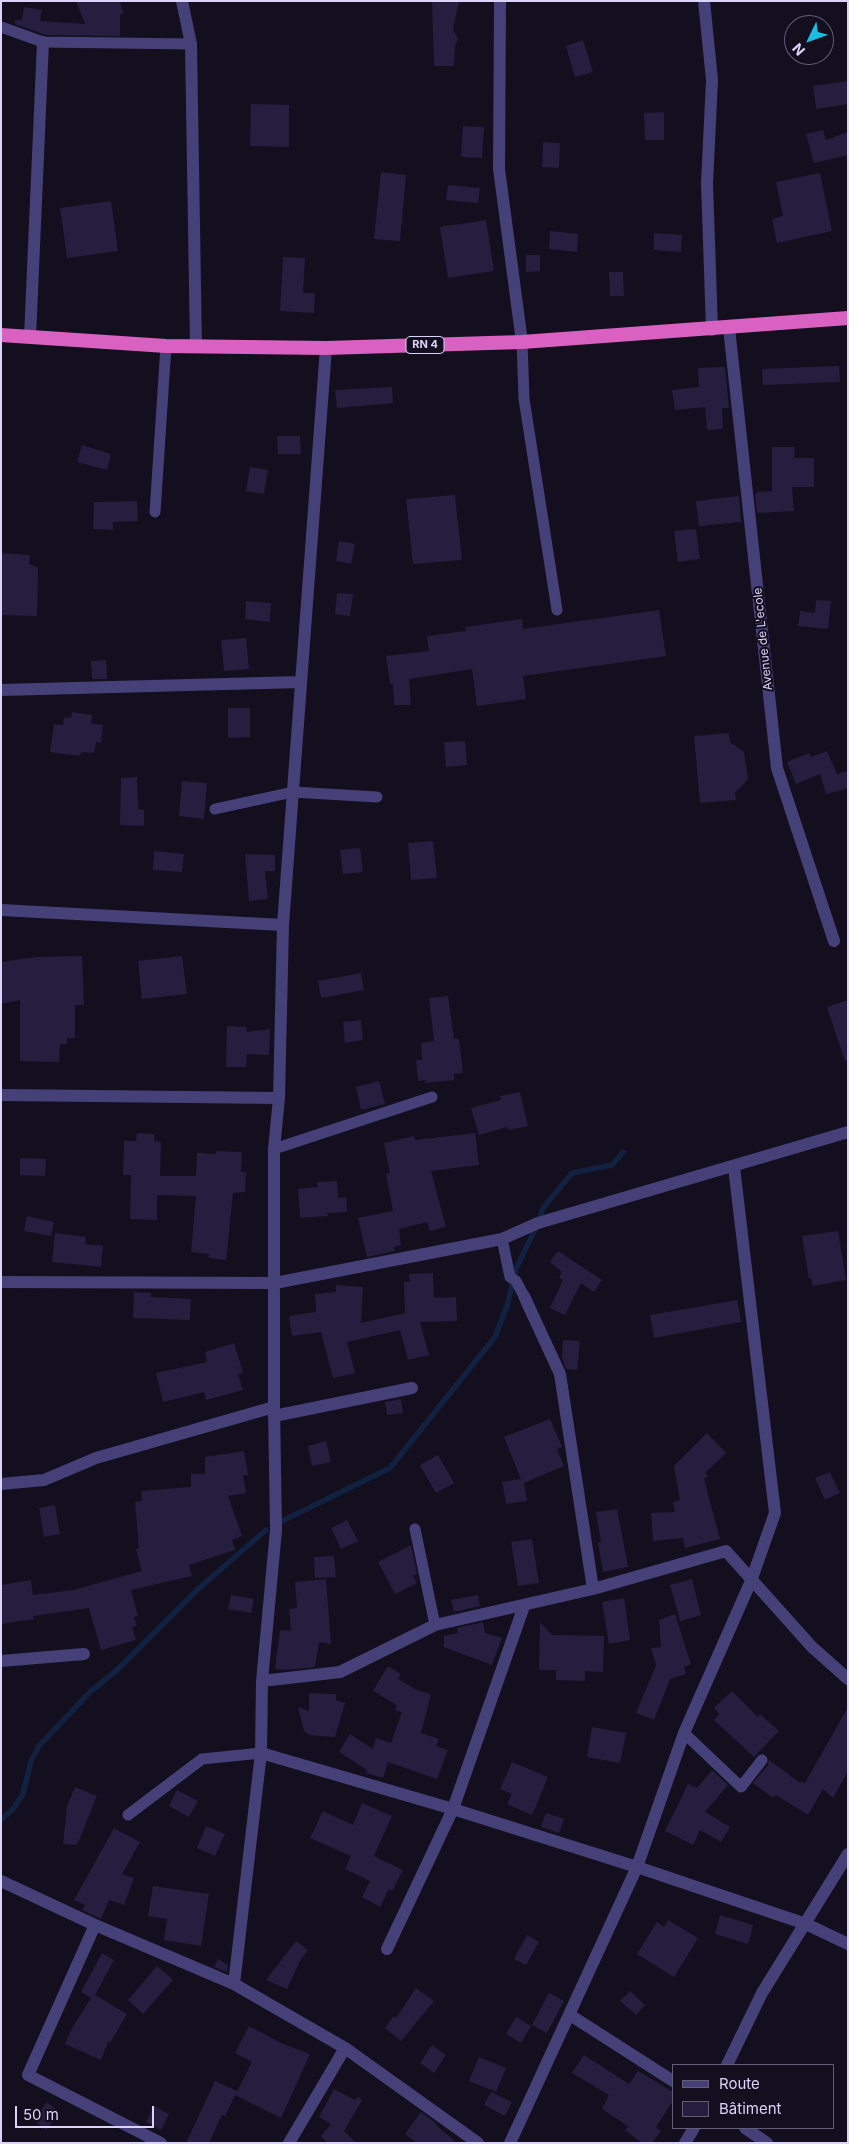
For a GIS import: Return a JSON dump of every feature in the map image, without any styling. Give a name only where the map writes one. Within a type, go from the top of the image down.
[{"type":"highway","name":"RN 4","points":[[1,335],[166,346],[326,348],[522,342],[712,330],[848,318]]},
{"type":"street","points":[[182,1],[191,44],[196,347]]},
{"type":"street","points":[[500,1],[499,169],[522,342]]},
{"type":"street","points":[[704,1],[712,80],[708,183],[712,330]]},
{"type":"street","points":[[30,337],[43,42]]},
{"type":"street","name":"Avenue de L'ecole","points":[[729,328],[777,768],[834,941]]},
{"type":"street","points":[[234,1984],[261,1753],[262,1681],[276,1530],[274,1149],[279,1098],[283,925],[326,348]]},
{"type":"street","points":[[1,690],[301,682]]},
{"type":"street","points":[[1,910],[283,925]]},
{"type":"street","points":[[1,1094],[279,1098]]},
{"type":"street","points":[[1,1282],[276,1283],[502,1238],[538,1223],[848,1132]]},
{"type":"street","points":[[510,2143],[637,1867],[684,1733],[751,1581],[775,1513],[734,1167]]},
{"type":"street","points":[[524,1296],[560,1374],[592,1589]]},
{"type":"street","points":[[1,1484],[44,1480],[96,1458],[274,1412],[412,1388]]},
{"type":"street","points":[[262,1681],[340,1672],[435,1625],[592,1589],[726,1551],[812,1647],[848,1679]]},
{"type":"street","points":[[387,1949],[453,1809],[524,1606]]},
{"type":"street","points":[[1,1661],[84,1654]]},
{"type":"street","points":[[261,1753],[453,1809],[637,1867],[806,1924],[848,1944]]},
{"type":"street","points":[[727,2064],[762,1993],[848,1854]]},
{"type":"street","points":[[1,1882],[95,1925],[234,1984],[345,2048],[478,2143]]},
{"type":"street","points":[[95,1925],[28,2075],[161,2143]]},
{"type":"street","points":[[570,2015],[672,2080]]},
{"type":"street","points":[[288,2143],[345,2048]]},
{"type":"street","points":[[685,2143],[693,2129]]},
{"type":"street","points":[[746,2129],[767,2143]]},
{"type":"lane","points":[[1,27],[43,42],[191,44]]},
{"type":"lane","points":[[522,342],[524,399],[557,610]]},
{"type":"lane","points":[[155,512],[166,346]]},
{"type":"lane","points":[[215,809],[292,792],[377,797]]},
{"type":"lane","points":[[274,1149],[432,1097]]},
{"type":"lane","points":[[502,1238],[513,1279],[524,1296]]},
{"type":"lane","points":[[415,1529],[435,1625]]},
{"type":"lane","points":[[684,1733],[741,1787],[762,1760]]},
{"type":"lane","points":[[128,1816],[202,1759],[261,1753]]},
{"type":"building","points":[[76,1],[119,1],[124,13],[120,15],[120,36],[46,35],[15,24],[15,20],[22,20],[24,7],[42,10],[40,21],[85,24]]},
{"type":"building","points":[[432,1],[459,1],[453,29],[458,39],[455,46],[454,66],[434,66]]},
{"type":"building","points":[[583,40],[593,72],[575,77],[566,46]]},
{"type":"building","points":[[848,81],[848,104],[816,109],[813,86]]},
{"type":"building","points":[[251,104],[289,105],[289,147],[250,146]]},
{"type":"building","points":[[664,112],[664,140],[645,140],[644,113]]},
{"type":"building","points":[[463,126],[484,127],[482,158],[461,157]]},
{"type":"building","points":[[823,130],[826,140],[848,132],[848,155],[814,163],[806,134]]},
{"type":"building","points":[[543,142],[560,143],[559,168],[542,167]]},
{"type":"building","points":[[381,172],[406,175],[400,241],[374,239]]},
{"type":"building","points":[[820,173],[832,231],[777,243],[772,219],[783,216],[776,182]]},
{"type":"building","points":[[448,185],[480,188],[478,203],[446,200]]},
{"type":"building","points":[[111,201],[118,251],[67,258],[60,208]]},
{"type":"building","points":[[486,220],[494,271],[448,278],[440,227]]},
{"type":"building","points":[[550,231],[578,234],[577,252],[549,249]]},
{"type":"building","points":[[654,233],[682,235],[681,252],[654,250]]},
{"type":"building","points":[[526,255],[540,255],[540,271],[526,272]]},
{"type":"building","points":[[283,257],[305,258],[303,293],[315,293],[314,313],[280,311]]},
{"type":"building","points":[[609,272],[623,272],[624,296],[610,296]]},
{"type":"building","points":[[839,366],[840,382],[763,385],[762,369]]},
{"type":"building","points":[[725,367],[729,408],[722,408],[723,429],[707,430],[705,407],[675,410],[672,390],[699,387],[698,368]]},
{"type":"building","points":[[392,387],[393,403],[337,408],[335,390]]},
{"type":"building","points":[[277,436],[300,436],[301,454],[278,454]]},
{"type":"building","points":[[82,445],[111,454],[107,470],[77,462]]},
{"type":"building","points":[[772,447],[795,447],[794,458],[814,458],[814,487],[792,487],[794,511],[757,513],[755,494],[757,492],[772,491]]},
{"type":"building","points":[[250,467],[268,470],[264,494],[246,491]]},
{"type":"building","points":[[455,495],[462,560],[413,564],[406,499]]},
{"type":"building","points":[[739,496],[741,522],[699,526],[696,501]]},
{"type":"building","points":[[137,501],[138,521],[113,522],[113,530],[93,529],[94,502]]},
{"type":"building","points":[[696,529],[700,559],[678,562],[674,531]]},
{"type":"building","points":[[339,541],[355,544],[351,564],[336,561]]},
{"type":"building","points":[[1,553],[30,555],[29,564],[38,568],[37,616],[1,615]]},
{"type":"building","points":[[337,593],[353,594],[350,616],[335,614]]},
{"type":"building","points":[[816,600],[831,601],[828,629],[798,626],[800,611],[815,613]]},
{"type":"building","points":[[246,601],[271,603],[270,622],[245,619]]},
{"type":"building","points":[[659,610],[666,656],[523,676],[526,699],[477,706],[472,669],[409,679],[411,705],[394,705],[393,684],[390,684],[386,656],[429,651],[427,636],[466,631],[465,627],[522,619],[523,629]]},
{"type":"building","points":[[246,638],[249,669],[224,671],[221,640]]},
{"type":"building","points":[[106,660],[107,679],[92,679],[91,661]]},
{"type":"building","points":[[228,708],[250,708],[250,737],[228,738]]},
{"type":"building","points":[[72,712],[92,715],[91,723],[103,725],[101,743],[96,742],[94,753],[81,752],[80,756],[50,752],[54,724],[63,725],[64,717],[71,718]]},
{"type":"building","points":[[729,733],[730,742],[744,752],[748,779],[735,793],[736,800],[700,803],[694,736]]},
{"type":"building","points":[[465,741],[467,765],[446,767],[444,742]]},
{"type":"building","points":[[827,751],[837,774],[848,771],[848,788],[826,794],[820,774],[796,784],[787,762],[809,753],[811,757]]},
{"type":"building","points":[[137,777],[138,809],[144,810],[144,826],[120,825],[121,778]]},
{"type":"building","points":[[182,781],[207,783],[204,819],[179,816]]},
{"type":"building","points":[[433,841],[437,878],[411,880],[408,843]]},
{"type":"building","points":[[360,848],[363,872],[343,874],[340,850]]},
{"type":"building","points":[[154,851],[184,854],[182,872],[153,870]]},
{"type":"building","points":[[245,854],[275,855],[275,871],[265,871],[268,899],[249,901]]},
{"type":"building","points":[[82,956],[84,1005],[75,1005],[75,1038],[67,1038],[67,1044],[60,1044],[59,1062],[20,1061],[20,1000],[1,1004],[1,962],[37,957]]},
{"type":"building","points":[[182,956],[187,994],[142,999],[138,961]]},
{"type":"building","points":[[361,973],[364,990],[321,998],[318,981]]},
{"type":"building","points":[[448,996],[454,1039],[459,1039],[463,1073],[454,1074],[454,1080],[425,1083],[425,1080],[418,1081],[416,1060],[422,1060],[421,1043],[434,1041],[429,998]]},
{"type":"building","points":[[848,1000],[848,1060],[845,1061],[827,1007]]},
{"type":"building","points":[[361,1020],[363,1040],[345,1043],[343,1022]]},
{"type":"building","points":[[227,1026],[246,1027],[247,1032],[270,1029],[269,1055],[247,1054],[246,1067],[226,1067]]},
{"type":"building","points":[[379,1081],[385,1104],[361,1110],[356,1087]]},
{"type":"building","points":[[520,1092],[528,1126],[508,1130],[507,1127],[479,1135],[471,1108],[501,1100],[500,1096]]},
{"type":"building","points":[[137,1133],[154,1134],[154,1141],[161,1142],[160,1176],[196,1176],[197,1153],[216,1154],[216,1151],[242,1152],[241,1172],[246,1172],[245,1192],[233,1193],[226,1260],[208,1258],[209,1254],[191,1252],[196,1196],[157,1195],[157,1220],[130,1219],[131,1175],[123,1175],[124,1141],[136,1141]]},
{"type":"building","points":[[475,1133],[479,1165],[431,1171],[446,1227],[430,1231],[427,1222],[399,1229],[401,1245],[394,1247],[395,1251],[367,1257],[358,1218],[393,1211],[386,1174],[390,1173],[384,1143],[414,1136],[415,1140]]},
{"type":"building","points":[[20,1158],[46,1159],[45,1176],[20,1175]]},
{"type":"building","points":[[337,1181],[338,1198],[346,1197],[347,1212],[327,1213],[328,1216],[300,1218],[298,1189],[318,1187],[317,1182]]},
{"type":"building","points":[[27,1216],[54,1222],[51,1236],[24,1231]]},
{"type":"building","points":[[838,1231],[846,1280],[813,1286],[811,1278],[809,1279],[802,1236]]},
{"type":"building","points":[[55,1233],[86,1237],[85,1244],[103,1246],[101,1267],[52,1262]]},
{"type":"building","points":[[558,1251],[602,1280],[594,1292],[581,1283],[565,1315],[550,1308],[563,1280],[559,1278],[562,1272],[550,1262]]},
{"type":"building","points":[[433,1273],[434,1298],[456,1297],[457,1321],[420,1322],[429,1355],[408,1360],[400,1330],[347,1342],[355,1373],[333,1378],[321,1332],[292,1336],[289,1316],[316,1312],[315,1294],[336,1292],[336,1285],[363,1287],[361,1323],[405,1313],[404,1282],[410,1282],[409,1274]]},
{"type":"building","points":[[134,1292],[151,1293],[151,1297],[191,1299],[190,1320],[133,1318]]},
{"type":"building","points":[[737,1300],[741,1322],[654,1338],[650,1315]]},
{"type":"building","points":[[563,1340],[580,1341],[577,1370],[566,1369],[562,1358]]},
{"type":"building","points":[[234,1343],[243,1373],[238,1374],[243,1390],[206,1400],[204,1392],[163,1402],[156,1373],[207,1362],[205,1352]]},
{"type":"building","points":[[401,1399],[403,1413],[387,1415],[385,1402]]},
{"type":"building","points":[[550,1419],[562,1447],[557,1449],[564,1466],[524,1483],[527,1501],[506,1504],[502,1482],[521,1479],[504,1437]]},
{"type":"building","points":[[707,1433],[726,1453],[705,1473],[708,1476],[704,1479],[720,1539],[685,1548],[683,1538],[653,1541],[651,1513],[675,1512],[673,1502],[680,1500],[674,1466]]},
{"type":"building","points":[[326,1441],[331,1462],[312,1466],[308,1446]]},
{"type":"building","points":[[244,1451],[248,1475],[243,1475],[246,1493],[228,1496],[242,1536],[232,1540],[235,1550],[189,1565],[192,1576],[131,1590],[138,1616],[134,1617],[137,1626],[132,1627],[136,1640],[101,1650],[89,1608],[33,1616],[34,1619],[1,1624],[1,1585],[31,1580],[33,1595],[73,1590],[142,1571],[136,1549],[139,1549],[135,1502],[142,1501],[141,1491],[191,1487],[191,1474],[205,1474],[205,1457]]},
{"type":"building","points":[[438,1455],[454,1483],[436,1493],[420,1465]]},
{"type":"building","points":[[830,1472],[840,1493],[825,1500],[815,1478]]},
{"type":"building","points":[[55,1505],[60,1534],[44,1537],[39,1508]]},
{"type":"building","points":[[617,1509],[628,1567],[603,1572],[596,1512]]},
{"type":"building","points":[[347,1520],[358,1541],[341,1549],[331,1528]]},
{"type":"building","points":[[532,1539],[539,1583],[518,1586],[511,1542]]},
{"type":"building","points":[[411,1545],[417,1574],[413,1576],[417,1583],[395,1594],[378,1562]]},
{"type":"building","points":[[334,1556],[336,1577],[315,1578],[314,1557]]},
{"type":"building","points":[[326,1579],[331,1644],[319,1642],[315,1667],[275,1669],[280,1630],[291,1631],[289,1609],[297,1608],[295,1582]]},
{"type":"building","points":[[692,1579],[701,1615],[680,1621],[670,1585]]},
{"type":"building","points":[[231,1595],[254,1599],[251,1613],[228,1609]]},
{"type":"building","points":[[478,1595],[480,1606],[454,1612],[451,1600]]},
{"type":"building","points":[[624,1598],[630,1640],[609,1644],[602,1602]]},
{"type":"building","points":[[675,1614],[691,1664],[684,1667],[686,1674],[670,1679],[654,1720],[636,1713],[656,1665],[651,1648],[661,1647],[659,1620]]},
{"type":"building","points":[[483,1622],[485,1633],[502,1638],[492,1665],[444,1647],[444,1636],[458,1633],[457,1628]]},
{"type":"building","points":[[540,1622],[552,1635],[604,1636],[603,1672],[585,1671],[585,1681],[556,1680],[556,1670],[539,1670]]},
{"type":"building","points":[[388,1666],[401,1674],[398,1679],[417,1690],[431,1694],[421,1733],[439,1739],[436,1746],[448,1750],[437,1779],[388,1762],[383,1778],[366,1773],[367,1770],[339,1752],[350,1734],[373,1749],[376,1738],[391,1743],[402,1712],[395,1710],[397,1705],[373,1691]]},
{"type":"building","points":[[732,1691],[758,1717],[760,1714],[779,1731],[754,1757],[714,1720],[719,1714],[714,1708]]},
{"type":"building","points":[[309,1693],[336,1694],[336,1700],[345,1703],[335,1737],[309,1735],[304,1731],[298,1707],[309,1711]]},
{"type":"building","points":[[848,1707],[848,1771],[833,1798],[823,1789],[808,1815],[776,1795],[773,1798],[753,1783],[768,1765],[769,1760],[800,1783],[801,1781],[805,1783]]},
{"type":"building","points":[[592,1727],[626,1733],[620,1763],[587,1757]]},
{"type":"building","points":[[512,1762],[548,1777],[532,1815],[507,1804],[512,1794],[500,1789]]},
{"type":"building","points":[[712,1770],[728,1785],[705,1812],[730,1827],[721,1842],[700,1830],[693,1845],[665,1831],[688,1784],[697,1788]]},
{"type":"building","points":[[75,1787],[97,1796],[77,1845],[63,1844],[67,1806]]},
{"type":"building","points":[[177,1790],[198,1801],[189,1817],[169,1806]]},
{"type":"building","points":[[362,1803],[392,1816],[374,1856],[403,1870],[392,1891],[389,1889],[380,1907],[362,1897],[370,1881],[345,1869],[351,1856],[310,1838],[323,1811],[353,1825]]},
{"type":"building","points":[[546,1813],[564,1819],[559,1833],[541,1827]]},
{"type":"building","points":[[206,1826],[225,1834],[215,1856],[197,1848]]},
{"type":"building","points":[[114,1828],[140,1842],[122,1874],[134,1878],[124,1905],[109,1900],[101,1919],[82,1910],[85,1905],[74,1900]]},
{"type":"building","points":[[153,1886],[209,1894],[201,1946],[164,1940],[167,1919],[148,1916]]},
{"type":"building","points":[[720,1915],[753,1925],[748,1944],[715,1934]]},
{"type":"building","points":[[668,1920],[698,1938],[674,1977],[637,1954],[657,1922],[664,1927]]},
{"type":"building","points":[[527,1935],[539,1942],[526,1965],[514,1959]]},
{"type":"building","points":[[296,1941],[308,1950],[301,1959],[287,1989],[266,1980]]},
{"type":"building","points":[[102,1953],[114,1960],[95,1995],[127,2014],[110,2043],[108,2042],[101,2060],[65,2044],[72,2028],[91,1998],[81,1992]]},
{"type":"building","points":[[218,1959],[228,1965],[227,1972],[214,1967]]},
{"type":"building","points":[[157,1966],[173,1980],[143,2014],[128,2000]]},
{"type":"building","points":[[416,1988],[434,2001],[401,2041],[385,2028],[394,2016],[396,2018]]},
{"type":"building","points":[[630,1991],[645,2005],[636,2015],[620,2001]]},
{"type":"building","points":[[549,1993],[564,2001],[547,2033],[532,2025]]},
{"type":"building","points":[[516,2017],[531,2026],[521,2043],[506,2034]]},
{"type":"building","points":[[249,2026],[283,2044],[310,2054],[281,2118],[235,2095],[252,2062],[235,2053]]},
{"type":"building","points":[[432,2045],[446,2055],[434,2073],[420,2063]]},
{"type":"building","points":[[584,2055],[629,2084],[638,2071],[672,2091],[672,2103],[656,2127],[661,2131],[652,2143],[642,2143],[625,2130],[628,2126],[602,2109],[609,2095],[572,2073]]},
{"type":"building","points":[[479,2057],[506,2068],[496,2092],[469,2081]]},
{"type":"building","points":[[215,2081],[237,2091],[225,2116],[222,2115],[209,2143],[186,2143]]},
{"type":"building","points":[[334,2089],[355,2100],[358,2097],[362,2100],[344,2131],[356,2143],[328,2143],[321,2136],[331,2124],[319,2117]]},
{"type":"building","points":[[491,2092],[512,2102],[505,2116],[484,2105]]},
{"type":"building","points":[[47,2102],[60,2113],[46,2130],[33,2120]]},
{"type":"building","points":[[154,2106],[169,2114],[161,2130],[146,2122]]},
{"type":"building","points":[[421,2112],[457,2143],[417,2143],[405,2134]]},
{"type":"waterway","points":[[278,1523],[390,1468],[495,1337],[507,1306],[516,1269],[543,1208],[572,1173],[612,1165],[623,1152]]},
{"type":"waterway","points":[[1,1820],[13,1809],[23,1794],[31,1761],[39,1746],[90,1692],[117,1670],[197,1590],[266,1530]]}]
